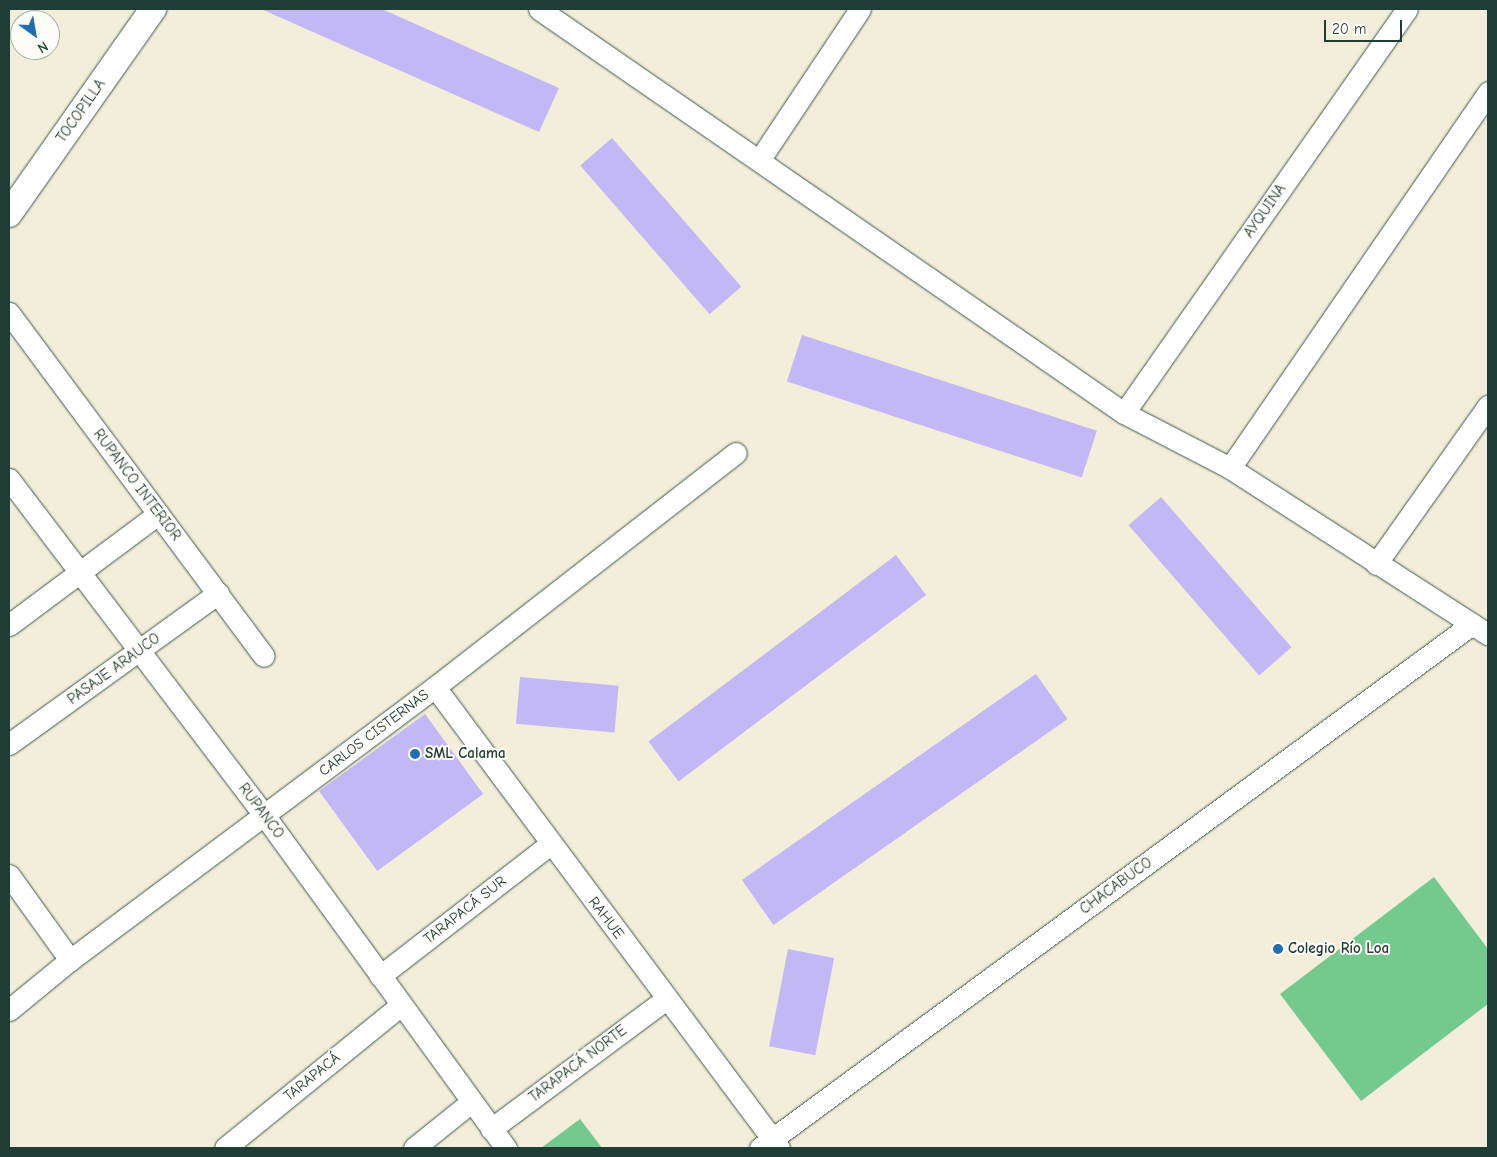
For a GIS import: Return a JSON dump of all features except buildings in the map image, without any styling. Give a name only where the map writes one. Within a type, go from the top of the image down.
[{"type":"street","name":"TOCOPILLA","points":[[9,214],[153,9]]},
{"type":"street","points":[[539,9],[760,159],[1124,412],[1230,468],[1376,564],[1480,629]]},
{"type":"street","points":[[760,159],[860,9]]},
{"type":"street","name":"AYQUINA","points":[[1124,412],[1407,9]]},
{"type":"street","points":[[1230,468],[1488,92]]},
{"type":"street","name":"RUPANCO INTERIOR","points":[[9,313],[264,656]]},
{"type":"street","points":[[1376,564],[1488,406]]},
{"type":"street","name":"CARLOS CISTERNAS","points":[[9,1010],[70,960],[435,687],[736,453]]},
{"type":"street","name":"RUPANCO","points":[[9,479],[264,815],[470,1103],[506,1148]]},
{"type":"street","points":[[9,625],[158,514]]},
{"type":"street","name":"PASAJE ARAUCO","points":[[9,744],[218,593]]},
{"type":"street","name":"CHACABUCO","points":[[770,1145],[1480,629]]},
{"type":"street","name":"RAHUE","points":[[435,687],[666,999],[770,1145]]},
{"type":"street","name":"TARAPACÁ SUR","points":[[380,976],[550,844]]},
{"type":"street","points":[[9,874],[70,960]]},
{"type":"street","name":"TARAPACÁ NORTE","points":[[491,1128],[666,999]]},
{"type":"street","name":"TARAPACÁ","points":[[225,1148],[400,1006]]},
{"type":"street","points":[[414,1148],[470,1103]]},
{"type":"green space","points":[[1434,877],[1488,949],[1488,1004],[1361,1101],[1280,994]]},
{"type":"green space","points":[[580,1119],[602,1148],[541,1148]]},
{"type":"place","name":"SML Calama","points":[[415,754]]},
{"type":"place","name":"Colegio Río Loa","points":[[1278,949]]}]
